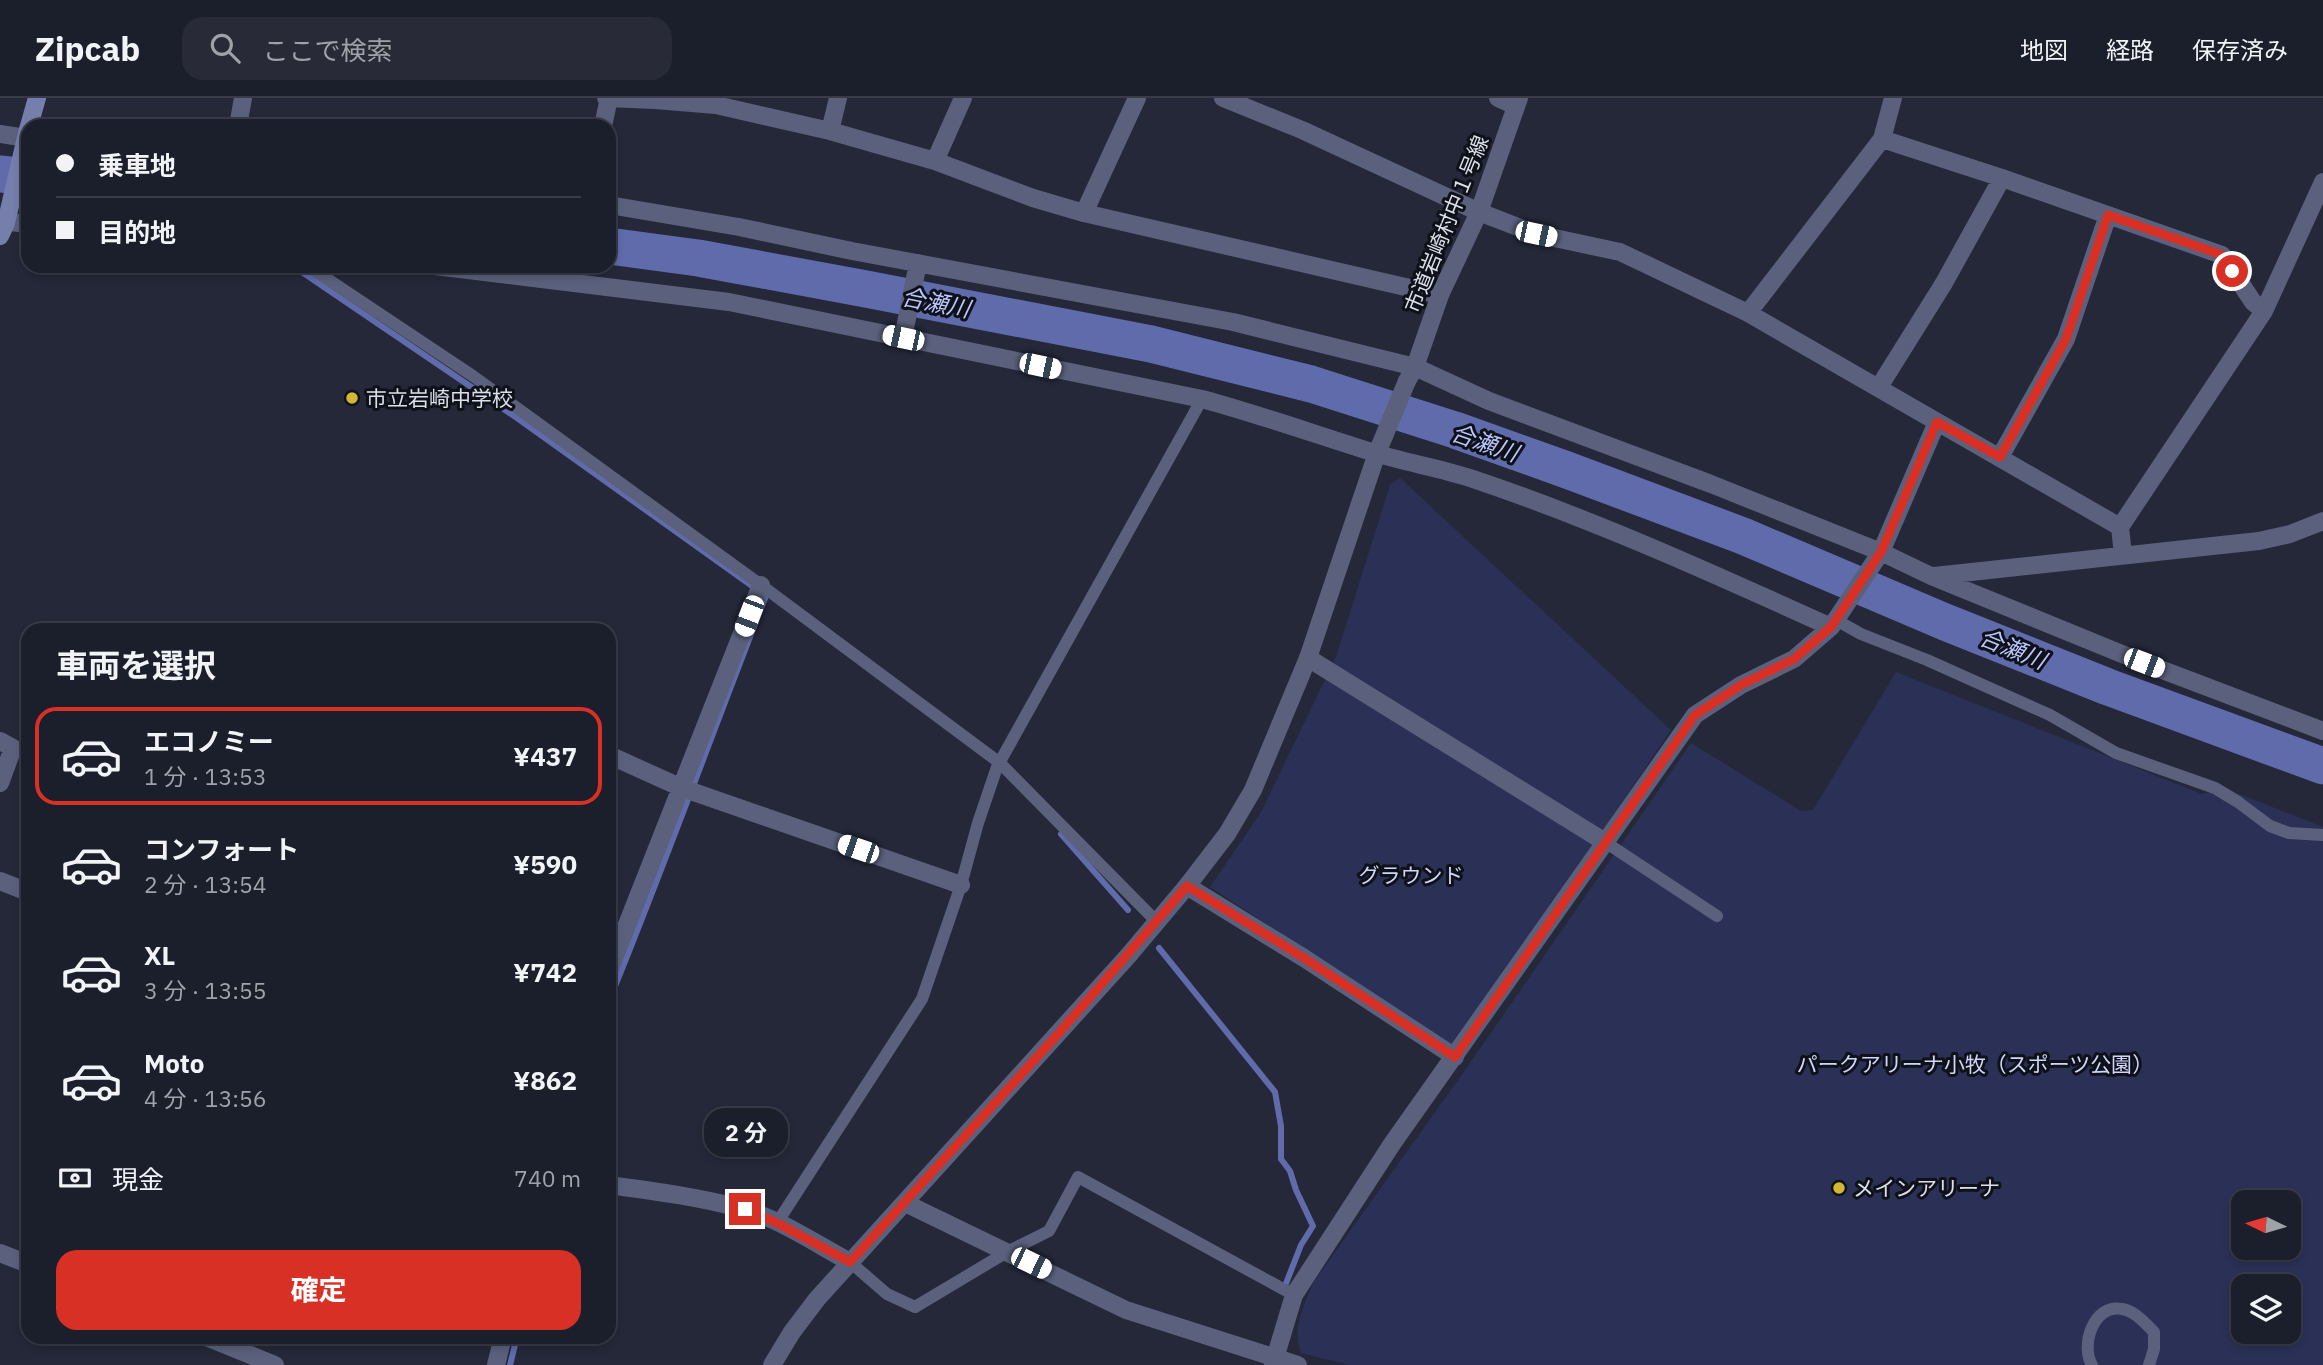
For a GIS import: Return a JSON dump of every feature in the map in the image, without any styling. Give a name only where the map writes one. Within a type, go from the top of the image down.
[{"type":"main road","points":[[32,119],[37,98]]},
{"type":"main road","points":[[4,222],[21,159]]},
{"type":"street","points":[[239,119],[243,98]]},
{"type":"street","points":[[604,119],[608,98],[716,106],[830,131],[934,161],[1033,198],[1084,213],[1440,295]]},
{"type":"street","points":[[830,131],[838,98]]},
{"type":"street","points":[[934,161],[963,98]]},
{"type":"street","points":[[1084,213],[1137,98]]},
{"type":"street","points":[[1223,98],[1302,130],[1479,212],[1536,234],[1620,252],[1748,313],[2120,527]]},
{"type":"street","points":[[1498,98],[1518,102]]},
{"type":"street","points":[[1748,313],[1882,139],[1893,98]]},
{"type":"street","name":"市道岩崎村中１号線","points":[[772,1365],[817,1299],[1157,922],[1227,834],[1252,790],[1308,658],[1377,453],[1411,374],[1440,295],[1479,212],[1518,102]]},
{"type":"street","points":[[0,134],[21,133]]},
{"type":"street","points":[[1882,139],[2222,255],[2253,302],[2264,311]]},
{"type":"street","points":[[1879,387],[1944,283],[2002,178]]},
{"type":"street","points":[[2123,555],[2120,527],[2264,311],[2323,182]]},
{"type":"street","points":[[616,206],[739,227],[1233,322],[1411,374],[1712,484],[2144,663],[2323,731]]},
{"type":"street","points":[[2000,457],[2066,339],[2108,215]]},
{"type":"street","points":[[903,338],[918,263]]},
{"type":"street","points":[[579,273],[1202,399],[1267,417],[1377,453],[1470,478],[1548,506],[1834,624]]},
{"type":"street","points":[[1274,1362],[1294,1295],[1392,1144],[1695,715],[1741,685],[1794,659],[1834,624],[1881,552],[1937,422]]},
{"type":"street","points":[[1931,576],[2259,541],[2290,534],[2323,521]]},
{"type":"street","points":[[616,955],[691,791],[761,585]]},
{"type":"street","points":[[1308,658],[1605,842]]},
{"type":"street","points":[[0,741],[13,748],[0,783]]},
{"type":"street","points":[[616,758],[691,791],[961,885]]},
{"type":"street","points":[[0,881],[21,889]]},
{"type":"street","points":[[1187,886],[1304,958],[1455,1057]]},
{"type":"street","points":[[616,1186],[745,1209],[850,1262]]},
{"type":"street","points":[[905,1203],[1126,1310],[1274,1362],[1298,1365]]},
{"type":"street","points":[[0,1252],[21,1261]]},
{"type":"street","points":[[223,1344],[275,1365]]},
{"type":"street","points":[[496,1365],[501,1344]]},
{"type":"lane","points":[[318,273],[473,376],[1000,763],[1157,922]]},
{"type":"lane","points":[[777,1223],[922,999],[1000,763],[1202,399]]},
{"type":"lane","points":[[1834,624],[1927,660],[2050,715],[2116,753],[2215,789],[2270,826],[2289,833],[2323,835]]},
{"type":"lane","points":[[1605,842],[1717,916]]},
{"type":"lane","points":[[850,1262],[887,1294],[915,1307],[1007,1252],[1049,1231],[1078,1177],[1294,1295]]},
{"type":"lane","points":[[2092,1365],[2088,1359],[2088,1340],[2094,1322],[2111,1309],[2132,1312],[2154,1332],[2154,1349],[2149,1365]]},
{"type":"green space","name":"グラウンド","points":[[1400,478],[1671,730],[1452,1045],[1210,887],[1261,812],[1336,657],[1390,485]]},
{"type":"green space","name":"パークアリーナ小牧（スポーツ公園）","points":[[1896,672],[2202,794],[2227,789],[2323,827],[2323,1365],[1350,1365],[1301,1353],[1298,1326],[1313,1283],[1468,1066],[1691,743],[1801,811],[1813,810]]},
{"type":"waterway","name":"合瀬川","points":[[0,174],[21,176]]},
{"type":"waterway","name":"合瀬川","points":[[616,247],[698,258],[1151,344],[1311,384],[1455,430],[1743,536],[1945,622],[2108,687],[2323,766]]},
{"type":"waterway","points":[[303,273],[517,418],[766,596],[616,983]]},
{"type":"waterway","points":[[1061,834],[1128,910]]},
{"type":"waterway","points":[[1159,948],[1275,1092],[1281,1126],[1281,1159],[1290,1171],[1313,1226],[1301,1245],[1285,1286]]},
{"type":"waterway","points":[[510,1365],[515,1344]]},
{"type":"place","name":"市立岩崎中学校","points":[[352,398]]},
{"type":"place","name":"メインアリーナ","points":[[1839,1188]]},
{"type":"route","points":[[745,1209],[850,1262],[1128,956],[1187,886],[1304,958],[1455,1057],[1695,715],[1741,685],[1794,659],[1831,627],[1881,552],[1937,422],[2000,457],[2066,339],[2108,215],[2222,255],[2232,271]]}]
